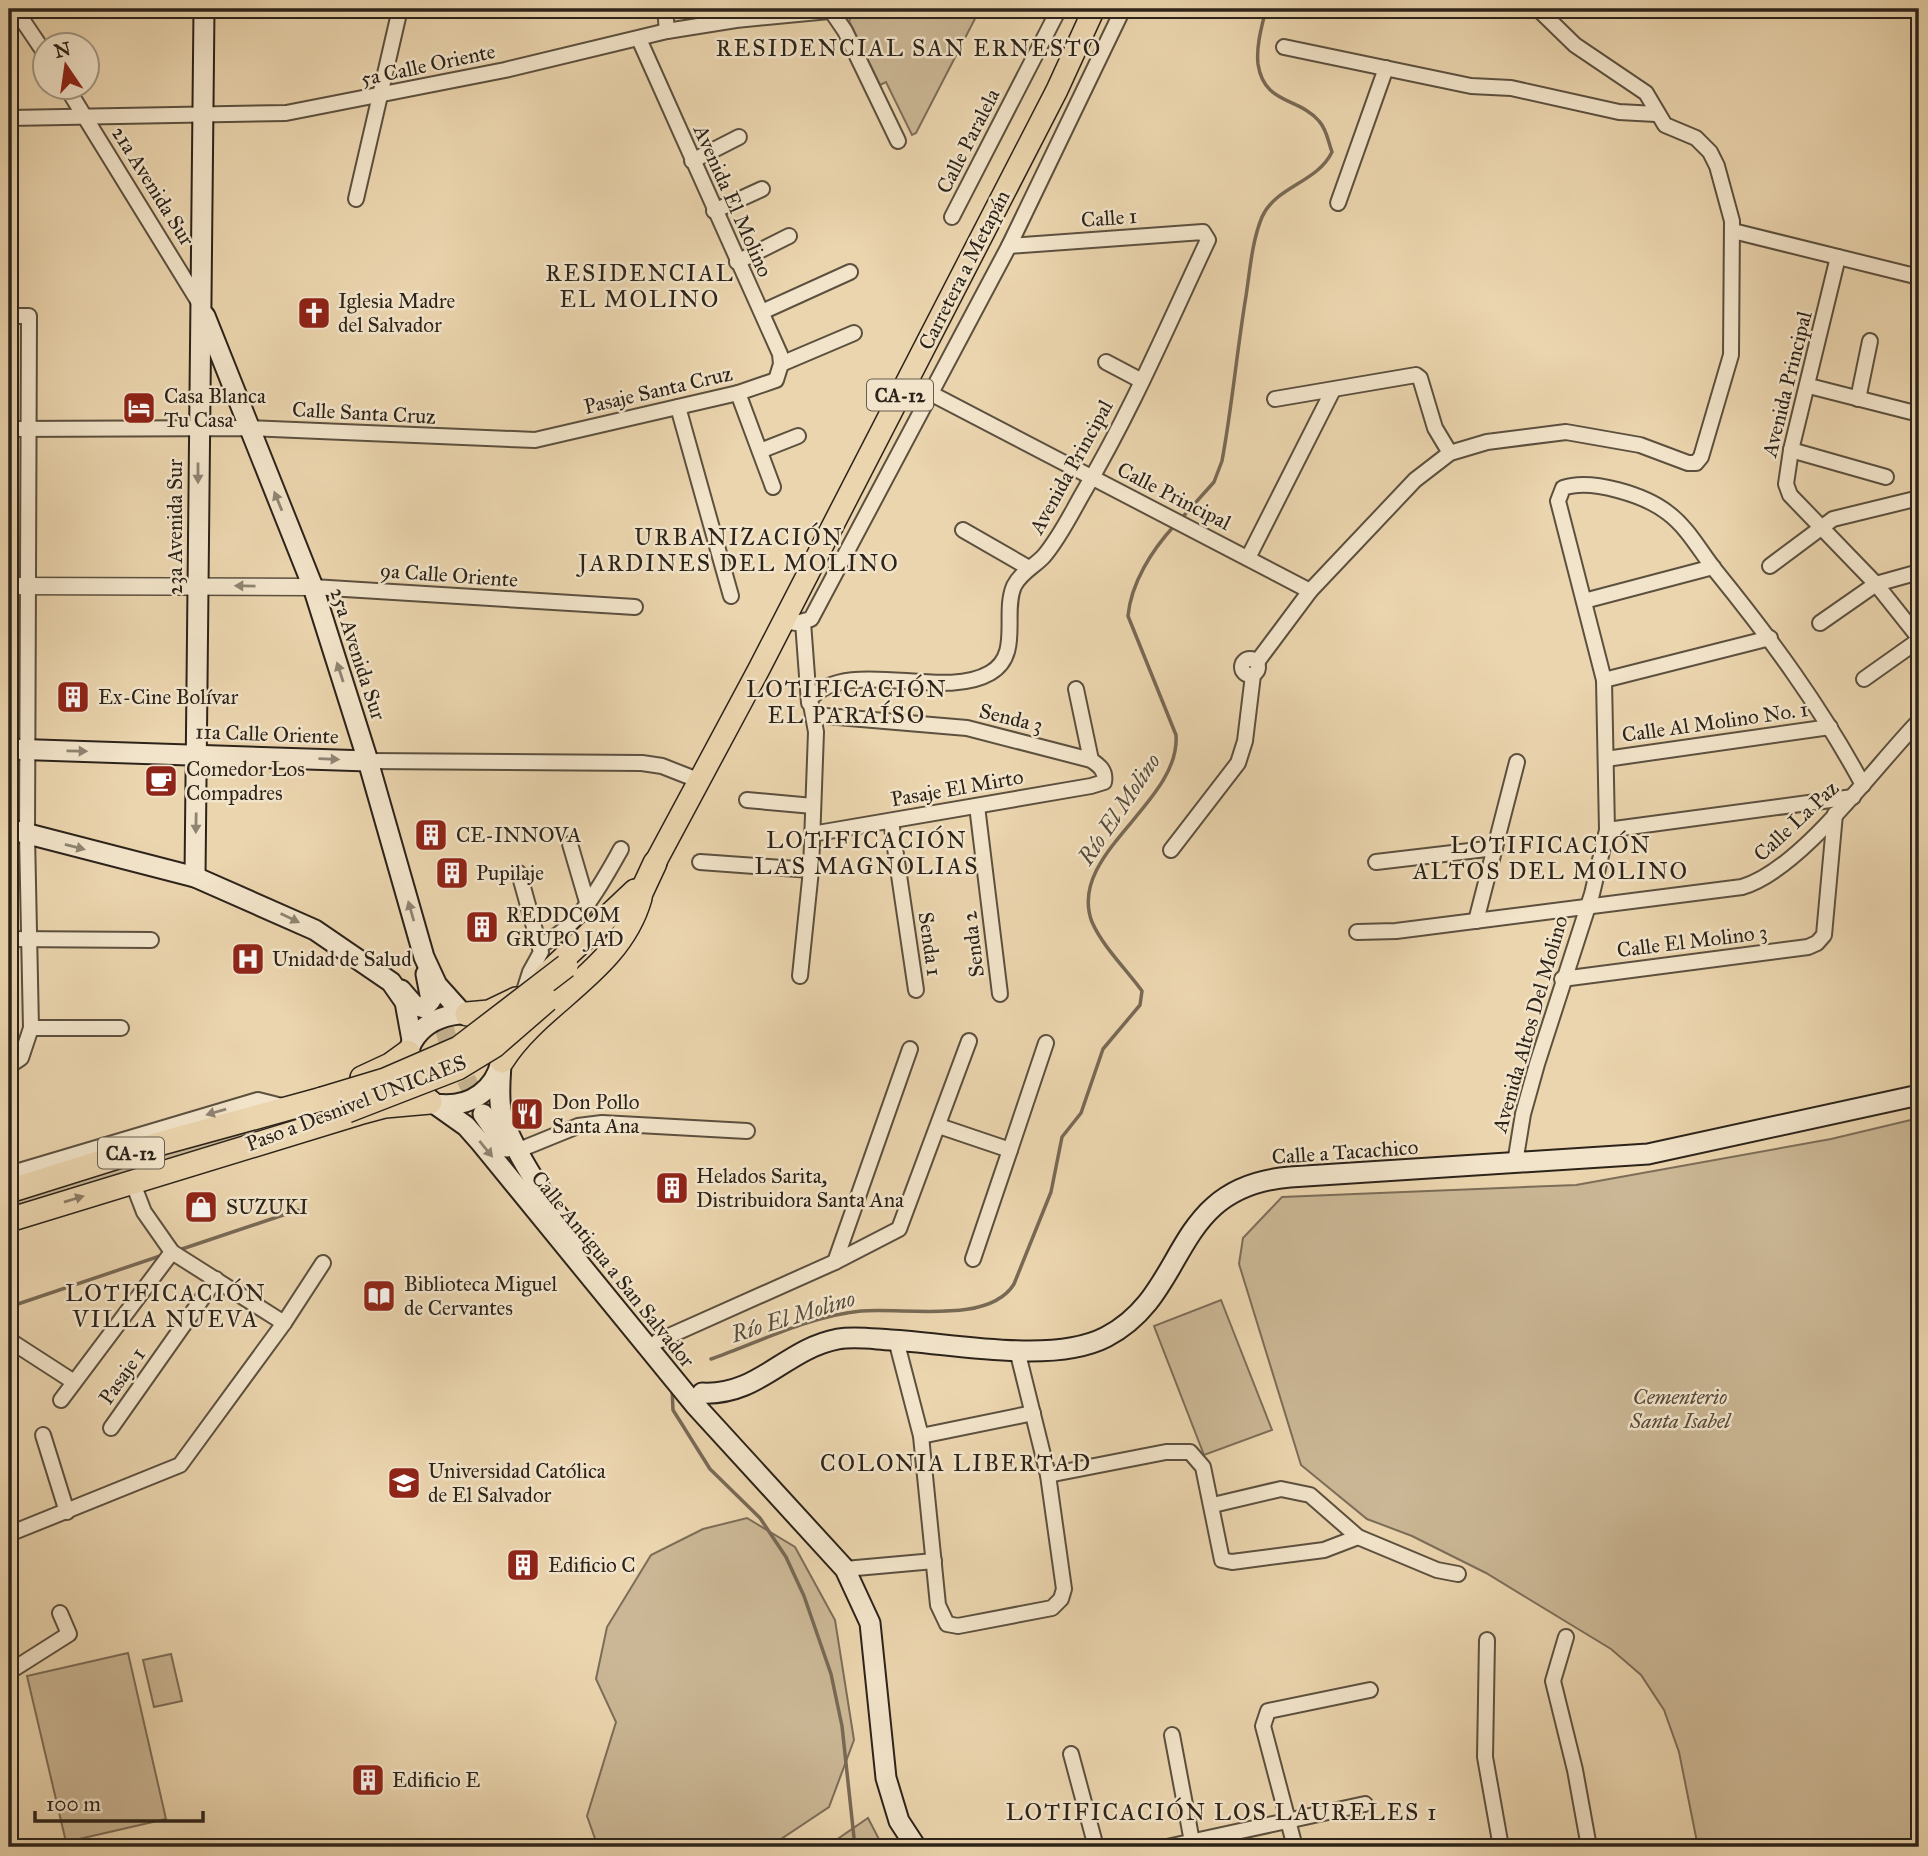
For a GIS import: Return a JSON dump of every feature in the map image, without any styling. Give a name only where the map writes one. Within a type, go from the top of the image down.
[{"type":"highway","name":"Paso a Desnivel UNICAES","points":[[235,1149],[347,1111],[474,1059],[494,1046],[566,976],[638,894],[655,863]]},
{"type":"highway","name":"Paso a Desnivel UNICAES","points":[[253,1117],[385,1080],[459,1048],[566,976]]},
{"type":"highway","points":[[465,1014],[499,1009],[523,993],[566,976]]},
{"type":"highway","points":[[501,1063],[566,976]]},
{"type":"highway","name":"CA-12","points":[[9,1191],[253,1117],[355,1082],[390,1065],[410,1046]]},
{"type":"highway","name":"CA-12","points":[[9,1220],[235,1149],[385,1106],[432,1103]]},
{"type":"main road","name":"23a Avenida Sur","points":[[195,877],[204,9]]},
{"type":"main road","name":"Carretera a Metapán","points":[[655,863],[686,809],[696,778],[794,622],[907,381],[1057,90],[1094,9]]},
{"type":"main road","name":"25a Avenida Sur","points":[[202,307],[313,587],[368,761],[422,952],[446,998],[465,1014]]},
{"type":"main road","name":"11a Calle Oriente","points":[[18,750],[196,753],[368,761]]},
{"type":"main road","points":[[18,832],[195,877],[315,930],[384,976],[414,1005],[424,1008],[431,1000],[422,952]]},
{"type":"main road","points":[[422,952],[435,998]]},
{"type":"main road","points":[[384,976],[402,996],[410,1046],[411,1080],[432,1103],[459,1104],[479,1096],[493,1083],[501,1063],[501,1046],[494,1028],[481,1018],[465,1014],[432,1022],[410,1046]]},
{"type":"main road","name":"Calle Antigua a San Salvador","points":[[501,1063],[501,1113],[553,1209],[703,1401]]},
{"type":"main road","name":"Calle a Tacachico","points":[[703,1401],[739,1400],[750,1393],[761,1378],[795,1356],[838,1339],[896,1340],[1017,1350],[1069,1347],[1093,1342],[1116,1331],[1145,1304],[1211,1207],[1227,1194],[1248,1185],[1276,1178],[1648,1154],[1919,1095]]},
{"type":"main road","name":"Calle Antigua a San Salvador","points":[[432,1103],[466,1126],[740,1441],[753,1465],[845,1569],[870,1623],[886,1778],[900,1821],[916,1847]]},
{"type":"main road","points":[[483,1114],[540,1198],[553,1209]]},
{"type":"street","points":[[15,9],[32,34]]},
{"type":"street","points":[[356,199],[400,9]]},
{"type":"street","points":[[665,9],[667,31]]},
{"type":"street","name":"5a Calle Oriente","points":[[9,118],[286,113],[379,97],[639,39],[736,14],[832,12],[850,9]]},
{"type":"street","name":"Calle Paralela","points":[[952,217],[1059,9]]},
{"type":"street","points":[[800,976],[811,870],[816,732],[794,622],[811,619],[1009,246],[1123,9]]},
{"type":"street","points":[[1171,850],[1238,763],[1245,741],[1255,668],[1310,591],[1415,480],[1450,453],[1487,442],[1566,432],[1640,445],[1688,463],[1696,463],[1701,457],[1731,355],[1730,208],[1710,152],[1696,138],[1665,125],[1656,114],[1646,93],[1575,45],[1538,9]]},
{"type":"street","points":[[832,12],[845,31],[898,141]]},
{"type":"street","name":"Avenida El Molino","points":[[639,39],[714,211],[762,312],[781,364]]},
{"type":"street","points":[[1284,47],[1471,86],[1511,88],[1619,112],[1656,114]]},
{"type":"street","points":[[1338,203],[1386,68]]},
{"type":"street","name":"21a Avenida Sur","points":[[76,102],[202,307]]},
{"type":"street","points":[[692,161],[739,137]]},
{"type":"street","points":[[714,211],[762,189]]},
{"type":"street","points":[[1003,194],[1031,200]]},
{"type":"street","points":[[1732,230],[1919,277]]},
{"type":"street","name":"Calle 1","points":[[1009,246],[1203,232],[1208,240]]},
{"type":"street","points":[[737,262],[789,236]]},
{"type":"street","name":"Avenida Principal","points":[[811,706],[830,686],[847,682],[961,682],[988,674],[1002,664],[1007,655],[1013,591],[1029,568],[1052,545],[1092,477],[1142,381],[1208,240]]},
{"type":"street","name":"Avenida Principal","points":[[1838,257],[1786,474],[1790,495],[1876,583],[1919,639]]},
{"type":"street","points":[[762,312],[850,272]]},
{"type":"street","points":[[9,316],[29,316],[28,586],[18,750],[18,832],[31,939],[32,1028],[21,1058],[9,1066]]},
{"type":"street","points":[[781,364],[854,333]]},
{"type":"street","points":[[1858,398],[1870,341]]},
{"type":"street","points":[[1105,362],[1142,381]]},
{"type":"street","name":"Pasaje Santa Cruz","points":[[549,438],[738,393],[776,380],[781,364]]},
{"type":"street","points":[[1275,399],[1418,376],[1438,435],[1450,453]]},
{"type":"street","name":"Calle Principal","points":[[907,381],[1310,591]]},
{"type":"street","points":[[1809,386],[1919,414]]},
{"type":"street","points":[[1248,558],[1333,390]]},
{"type":"street","points":[[738,393],[773,487]]},
{"type":"street","points":[[678,407],[731,596]]},
{"type":"street","name":"Calle Santa Cruz","points":[[9,429],[248,428],[497,441],[549,438]]},
{"type":"street","points":[[760,451],[798,436]]},
{"type":"street","points":[[1791,450],[1886,477]]},
{"type":"street","name":"Avenida Altos Del Molino","points":[[1516,1163],[1523,1114],[1562,979],[1587,906],[1606,830],[1604,680],[1558,501],[1563,488],[1584,484],[1637,496],[1653,503],[1686,530],[1713,567]]},
{"type":"street","points":[[1770,566],[1833,519],[1919,498]]},
{"type":"street","points":[[963,530],[1029,568]]},
{"type":"street","points":[[1584,601],[1713,567],[1770,638],[1830,727],[1863,785]]},
{"type":"street","points":[[1820,623],[1876,583],[1919,572]]},
{"type":"street","name":"9a Calle Oriente","points":[[9,586],[313,587],[635,607]]},
{"type":"street","points":[[1604,680],[1770,638]]},
{"type":"street","points":[[1864,679],[1919,639]]},
{"type":"street","points":[[1076,688],[1091,760]]},
{"type":"street","name":"Senda 3","points":[[811,706],[967,728],[1091,760]]},
{"type":"street","name":"Calle La Paz","points":[[1357,932],[1396,931],[1742,887],[1760,882],[1776,872],[1853,797],[1919,721]]},
{"type":"street","name":"Calle Al Molino No. 1","points":[[1606,759],[1830,727]]},
{"type":"street","name":"Pasaje El Mirto","points":[[812,834],[1097,785],[1104,782],[1105,777],[1103,770],[1091,760]]},
{"type":"street","name":"11a Calle Oriente","points":[[368,761],[642,763],[662,766],[696,778]]},
{"type":"street","points":[[1476,921],[1517,762]]},
{"type":"street","points":[[1606,830],[1853,797]]},
{"type":"street","points":[[747,800],[813,806]]},
{"type":"street","name":"Senda 2","points":[[977,806],[1000,994]]},
{"type":"street","name":"Calle El Molino 3","points":[[1562,979],[1808,947],[1817,943],[1824,935],[1835,814]]},
{"type":"street","name":"Senda 1","points":[[891,821],[916,990]]},
{"type":"street","points":[[570,844],[587,902]]},
{"type":"street","points":[[1376,862],[1495,848]]},
{"type":"street","points":[[540,945],[557,936],[587,902],[621,849]]},
{"type":"street","points":[[700,862],[811,870]]},
{"type":"street","points":[[519,873],[540,945],[540,957],[530,972],[523,993]]},
{"type":"street","points":[[9,939],[151,940]]},
{"type":"street","points":[[32,1028],[121,1028]]},
{"type":"street","points":[[658,1341],[835,1262],[900,1229],[969,1041]]},
{"type":"street","points":[[972,1259],[1046,1043]]},
{"type":"street","points":[[835,1262],[910,1049]]},
{"type":"street","points":[[9,1174],[258,1100],[282,1105]]},
{"type":"street","points":[[519,1150],[578,1126],[602,1124],[747,1131]]},
{"type":"street","points":[[939,1126],[1010,1150]]},
{"type":"street","points":[[132,1181],[144,1212],[172,1252],[284,1323]]},
{"type":"street","points":[[61,1400],[172,1252]]},
{"type":"street","points":[[9,1534],[180,1465],[284,1323],[323,1263]]},
{"type":"street","name":"Pasaje 1","points":[[111,1428],[216,1279]]},
{"type":"street","points":[[9,1340],[74,1382]]},
{"type":"street","points":[[896,1340],[921,1436],[938,1605],[947,1624],[957,1626],[1052,1608],[1061,1599],[1064,1589],[1048,1475],[1017,1350]]},
{"type":"street","points":[[921,1436],[1033,1413]]},
{"type":"street","points":[[43,1435],[67,1512]]},
{"type":"street","points":[[1048,1475],[1166,1452],[1190,1452],[1203,1467],[1213,1505],[1222,1560],[1231,1562],[1324,1550],[1358,1537]]},
{"type":"street","points":[[1213,1505],[1281,1489],[1310,1495],[1358,1537],[1437,1570],[1458,1574]]},
{"type":"street","points":[[845,1569],[934,1561]]},
{"type":"street","points":[[9,1672],[69,1634],[60,1614]]},
{"type":"street","points":[[1566,1637],[1553,1681],[1575,1770],[1589,1847]]},
{"type":"street","points":[[1487,1640],[1485,1758],[1501,1847]]},
{"type":"street","points":[[1295,1847],[1263,1726],[1268,1711],[1370,1690]]},
{"type":"street","points":[[1172,1735],[1193,1845]]},
{"type":"street","points":[[1071,1754],[1096,1847]]},
{"type":"street","points":[[1167,1847],[1193,1845],[1365,1804]]},
{"type":"green space","points":[[892,9],[980,9],[916,133],[912,135],[886,82],[880,85],[849,21],[853,13]]},
{"type":"green space","name":"Cementerio Santa Isabel","points":[[1919,1118],[1919,1847],[1698,1847],[1679,1752],[1664,1710],[1641,1675],[1611,1649],[1486,1573],[1412,1536],[1367,1519],[1301,1465],[1239,1264],[1243,1238],[1282,1197],[1576,1185],[1831,1139]]},
{"type":"green space","points":[[242,1129],[246,1138],[9,1215],[9,1199]]},
{"type":"green space","points":[[1221,1300],[1272,1430],[1204,1455],[1154,1326]]},
{"type":"green space","points":[[747,1518],[795,1547],[835,1620],[854,1740],[829,1807],[769,1847],[598,1847],[587,1816],[616,1722],[596,1679],[607,1627],[651,1555],[703,1529]]},
{"type":"green space","points":[[128,1653],[166,1819],[66,1842],[27,1676]]},
{"type":"green space","points":[[171,1654],[182,1701],[154,1707],[143,1660]]},
{"type":"green space","points":[[868,1818],[883,1847],[826,1847]]},
{"type":"waterway","name":"Río El Molino","points":[[1180,520],[1214,482],[1222,461],[1252,256],[1262,217],[1277,198],[1317,171],[1332,152],[1326,132],[1319,121],[1311,113],[1275,94],[1267,87],[1262,77],[1258,50],[1266,9]]},
{"type":"waterway","name":"Río El Molino","points":[[711,1359],[804,1324],[842,1314],[879,1310],[966,1310],[1002,1297],[1014,1284],[1051,1192],[1062,1137],[1081,1113],[1103,1049],[1140,1005],[1142,991],[1097,931],[1092,922],[1088,897],[1095,874],[1108,851],[1145,806],[1173,760],[1176,735],[1128,616],[1138,579],[1174,526]]},
{"type":"waterway","points":[[176,1251],[298,1210]]},
{"type":"waterway","points":[[9,1307],[163,1255]]},
{"type":"waterway","name":"Río El Molino","points":[[672,1388],[673,1410],[710,1469],[760,1518],[786,1557],[804,1596],[831,1674],[842,1726],[855,1847]]},
{"type":"tunnel","points":[[435,998],[449,1044],[481,1110]]},
{"type":"place","name":"Iglesia Madre del Salvador","points":[[314,313]]},
{"type":"place","name":"Casa Blanca Tu Casa","points":[[139,408]]},
{"type":"place","name":"Ex-Cine Bolívar","points":[[73,697]]},
{"type":"place","name":"Comedor Los Compadres","points":[[161,781]]},
{"type":"place","name":"CE-INNOVA","points":[[431,835]]},
{"type":"place","name":"Pupilaje","points":[[452,873]]},
{"type":"place","name":"REDDCOM GRUPO JAD","points":[[482,927]]},
{"type":"place","name":"Unidad de Salud","points":[[248,959]]},
{"type":"place","name":"Don Pollo Santa Ana","points":[[527,1114]]},
{"type":"place","name":"Helados Sarita, Distribuidora Santa Ana","points":[[672,1188]]},
{"type":"place","name":"SUZUKI","points":[[201,1207]]},
{"type":"place","name":"Biblioteca Miguel de Cervantes","points":[[379,1296]]},
{"type":"place","name":"Universidad Católica de El Salvador","points":[[404,1483]]},
{"type":"place","name":"Edificio C","points":[[523,1565]]},
{"type":"place","name":"Edificio E","points":[[368,1780]]},
{"type":"district","name":"RESIDENCIAL SAN ERNESTO","points":[[909,48]]},
{"type":"district","name":"RESIDENCIAL EL MOLINO","points":[[640,286]]},
{"type":"district","name":"URBANIZACIÓN JARDINES DEL MOLINO","points":[[739,550]]},
{"type":"district","name":"LOTIFICACIÓN EL PARAÍSO","points":[[847,702]]},
{"type":"district","name":"LOTIFICACIÓN LAS MAGNOLIAS","points":[[867,853]]},
{"type":"district","name":"LOTIFICACIÓN ALTOS DEL MOLINO","points":[[1551,858]]},
{"type":"district","name":"LOTIFICACIÓN VILLA NUEVA","points":[[166,1306]]},
{"type":"district","name":"COLONIA LIBERTAD","points":[[956,1463]]},
{"type":"district","name":"LOTIFICACIÓN LOS LAURELES 1","points":[[1222,1812]]}]
